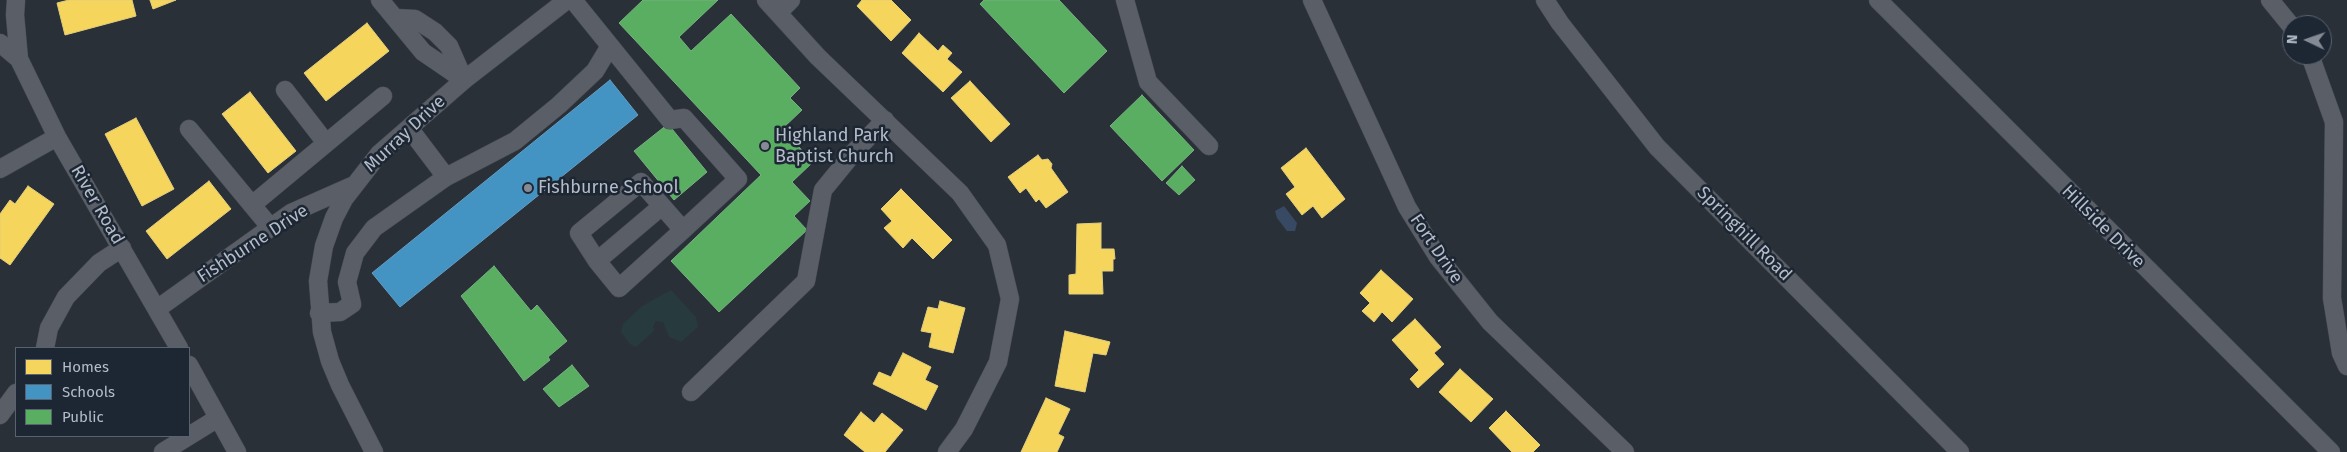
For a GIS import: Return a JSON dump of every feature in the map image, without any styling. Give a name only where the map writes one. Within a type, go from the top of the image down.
[{"type":"street","points":[[16,0],[15,15],[19,59]]},
{"type":"street","points":[[380,0],[423,52],[464,80]]},
{"type":"street","name":"Murray Drive","points":[[374,452],[330,361],[319,313],[318,281],[324,246],[334,218],[352,186],[379,154],[464,80],[567,0]]},
{"type":"street","points":[[573,0],[670,120],[684,118],[738,179],[683,230],[619,288],[597,261],[579,233],[641,182],[683,230]]},
{"type":"street","points":[[791,0],[772,6],[818,57],[960,193],[997,245],[1010,299],[998,362],[964,428],[948,452]]},
{"type":"street","points":[[1125,0],[1148,82],[1209,146]]},
{"type":"street","name":"Fort Drive","points":[[1312,0],[1407,207],[1438,257],[1490,322],[1625,452]]},
{"type":"street","name":"Springhill Road","points":[[1545,0],[1560,23],[1657,147],[1960,452]]},
{"type":"street","name":"Hillside Drive","points":[[1878,0],[2330,452]]},
{"type":"street","points":[[2270,0],[2282,15]]},
{"type":"street","points":[[0,44],[19,59]]},
{"type":"street","points":[[319,313],[340,312],[352,304],[347,282],[355,253],[374,228],[446,177],[481,157],[515,141],[559,106],[595,71],[610,46]]},
{"type":"street","name":"River Road","points":[[19,59],[57,137],[178,347]]},
{"type":"street","points":[[2314,65],[2334,122],[2332,298],[2341,353],[2347,366]]},
{"type":"street","points":[[285,90],[326,143]]},
{"type":"street","points":[[252,205],[383,96]]},
{"type":"street","points":[[691,392],[806,281],[823,190],[855,151],[885,120]]},
{"type":"street","points":[[409,128],[446,177]]},
{"type":"street","points":[[189,129],[271,228]]},
{"type":"street","points":[[0,169],[57,137]]},
{"type":"street","name":"Fishburne Drive","points":[[157,309],[291,213],[352,186]]},
{"type":"street","points":[[597,261],[662,206]]},
{"type":"street","points":[[44,347],[49,328],[66,297],[99,263],[122,248]]},
{"type":"street","points":[[190,367],[238,452]]},
{"type":"street","points":[[0,414],[15,394]]},
{"type":"street","points":[[190,435],[218,418]]},
{"type":"street","points":[[163,452],[187,437]]},
{"type":"green space","points":[[671,290],[696,317],[698,327],[681,342],[669,337],[663,322],[656,321],[653,326],[654,331],[636,347],[630,344],[621,332],[623,324],[642,306]]},
{"type":"water","points":[[1284,206],[1297,223],[1295,231],[1287,231],[1277,218],[1275,211]]},
{"type":"building: Homes","points":[[69,0],[132,0],[136,16],[65,35],[57,3]]},
{"type":"building: Homes","points":[[150,0],[176,0],[153,9]]},
{"type":"building: Homes","points":[[862,0],[891,0],[911,20],[891,41],[857,6]]},
{"type":"building: Homes","points":[[367,23],[389,51],[326,101],[304,73]]},
{"type":"building: Homes","points":[[919,33],[938,51],[943,45],[952,53],[947,59],[962,72],[943,92],[902,53]]},
{"type":"building: Homes","points":[[970,81],[1010,124],[991,142],[951,98]]},
{"type":"building: Homes","points":[[250,92],[296,151],[268,173],[222,114]]},
{"type":"building: Homes","points":[[136,118],[174,189],[142,206],[105,134]]},
{"type":"building: Homes","points":[[1306,148],[1345,199],[1322,218],[1313,206],[1302,215],[1286,194],[1295,187],[1281,168]]},
{"type":"building: Homes","points":[[1038,155],[1042,160],[1048,159],[1052,164],[1051,168],[1068,192],[1046,208],[1039,199],[1036,202],[1026,188],[1020,193],[1008,177]]},
{"type":"building: Homes","points":[[209,181],[231,209],[167,259],[146,231]]},
{"type":"building: Homes","points":[[28,186],[54,204],[10,265],[0,258],[0,214],[10,200],[15,204]]},
{"type":"building: Homes","points":[[901,189],[952,240],[933,259],[912,238],[903,248],[884,228],[892,221],[881,209]]},
{"type":"building: Homes","points":[[1101,223],[1101,249],[1114,249],[1115,259],[1113,259],[1113,271],[1102,271],[1103,294],[1069,294],[1069,275],[1076,274],[1077,224]]},
{"type":"building: Homes","points":[[1381,270],[1413,299],[1392,322],[1382,312],[1374,322],[1362,311],[1370,303],[1360,293]]},
{"type":"building: Homes","points":[[940,301],[965,308],[953,353],[929,347],[932,333],[921,331],[928,307],[938,309]]},
{"type":"building: Homes","points":[[1415,319],[1441,347],[1434,353],[1444,364],[1418,388],[1410,379],[1419,370],[1392,340]]},
{"type":"building: Homes","points":[[1065,331],[1110,342],[1106,355],[1093,353],[1085,392],[1055,386]]},
{"type":"building: Homes","points":[[903,353],[931,367],[925,380],[938,386],[926,410],[873,384],[879,372],[891,377]]},
{"type":"building: Homes","points":[[1460,369],[1493,399],[1471,422],[1439,392]]},
{"type":"building: Homes","points":[[1046,398],[1070,409],[1058,434],[1064,437],[1057,452],[1021,452]]},
{"type":"building: Homes","points":[[1506,411],[1540,445],[1533,452],[1512,452],[1489,428]]},
{"type":"building: Homes","points":[[861,412],[874,423],[882,413],[903,430],[885,452],[865,452],[844,435]]},
{"type":"building: Schools","points":[[610,80],[638,115],[400,307],[372,273]]},
{"type":"building: Public","name":"Highland Park Baptist Church","points":[[643,0],[718,0],[679,37],[691,51],[731,14],[800,88],[790,98],[802,110],[782,129],[813,162],[792,182],[810,201],[794,216],[807,230],[719,312],[671,261],[761,175],[619,23]]},
{"type":"building: Public","points":[[984,0],[1059,0],[1107,51],[1064,93],[980,4]]},
{"type":"building: Public","points":[[1142,95],[1194,150],[1162,181],[1110,126]]},
{"type":"building: Public","points":[[668,124],[707,172],[674,200],[634,151]]},
{"type":"building: Public","points":[[1182,166],[1195,180],[1179,195],[1166,183]]},
{"type":"building: Public","points":[[494,266],[531,311],[537,305],[567,341],[548,357],[550,360],[524,381],[461,296]]},
{"type":"building: Public","points":[[572,365],[589,386],[559,407],[543,389]]},
{"type":"place","name":"Highland Park Baptist Church","points":[[765,146]]},
{"type":"place","name":"Fishburne School","points":[[528,188]]}]
